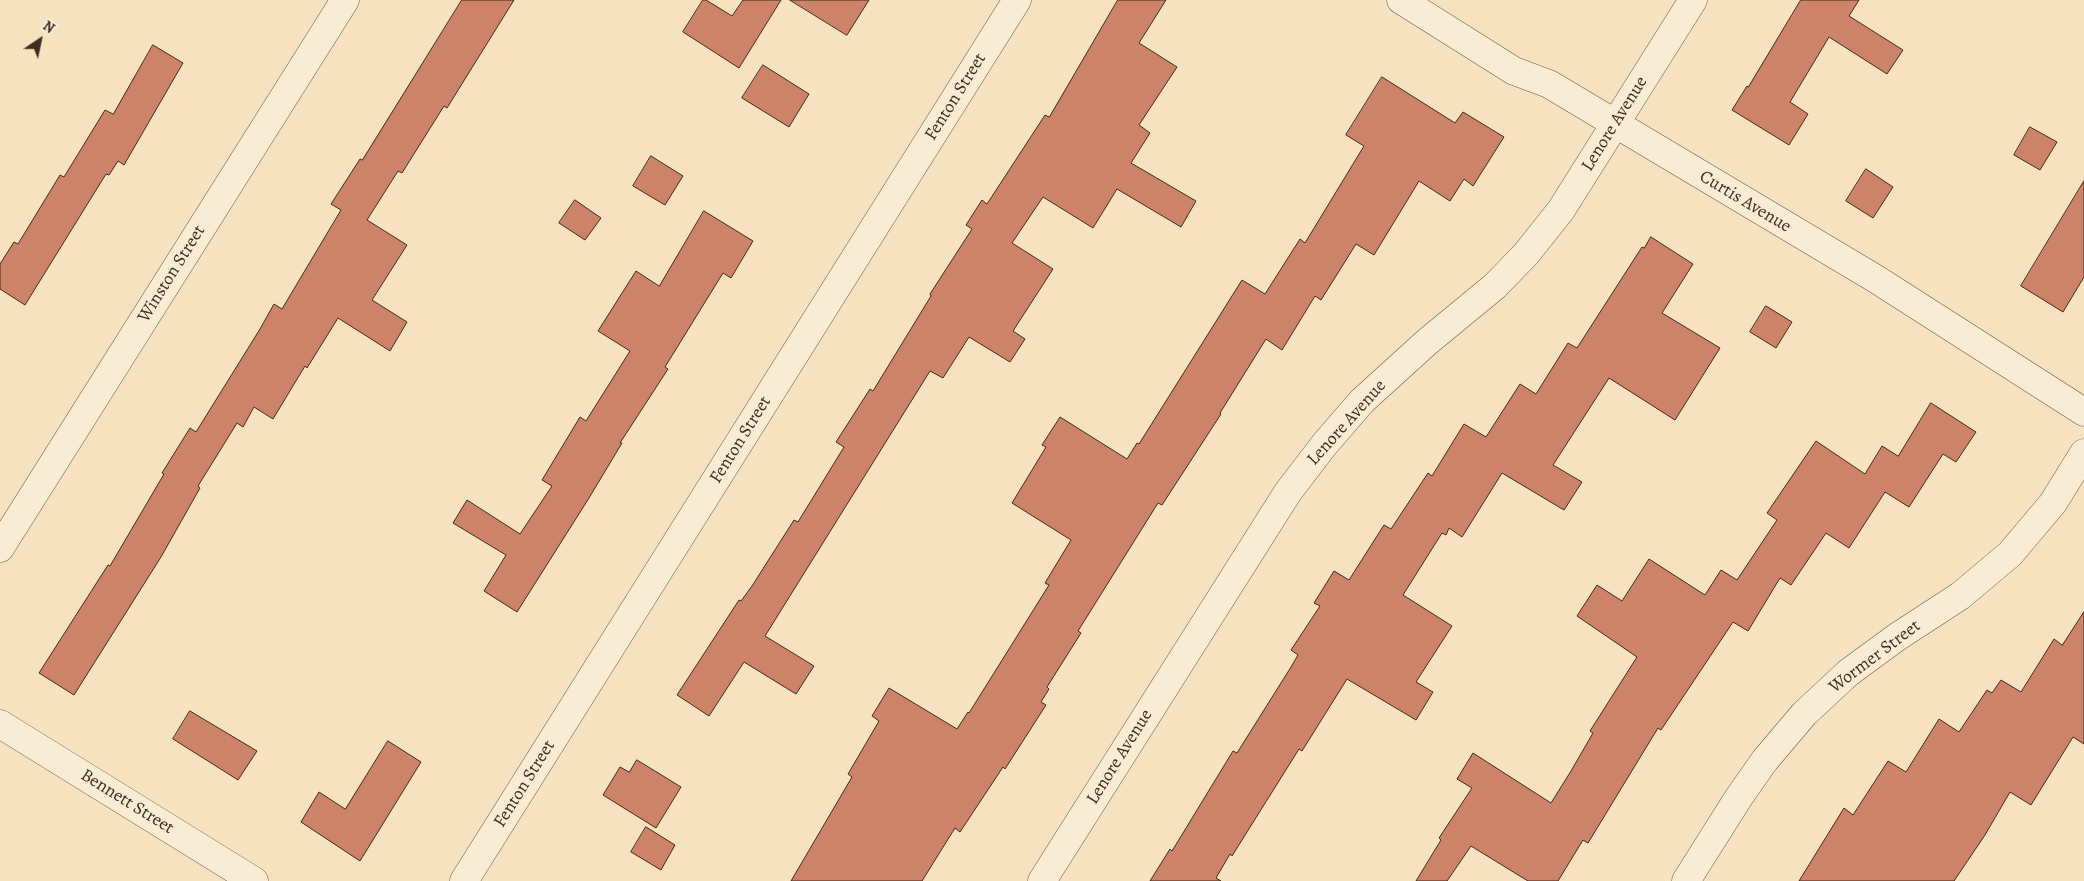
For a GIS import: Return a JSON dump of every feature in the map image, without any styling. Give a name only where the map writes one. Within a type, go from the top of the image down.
[{"type":"street","name":"Winston Street","points":[[0,548],[344,0]]},
{"type":"street","name":"Fenton Street","points":[[464,881],[1017,0]]},
{"type":"street","name":"Curtis Avenue","points":[[1401,0],[1514,71],[1549,84],[1876,279],[2084,412]]},
{"type":"street","name":"Lenore Avenue","points":[[1042,881],[1288,492],[1324,445],[1362,401],[1427,342],[1495,286],[1526,254],[1561,210],[1693,0]]},
{"type":"street","name":"Wormer Street","points":[[1686,881],[1760,767],[1804,714],[1848,672],[1960,596],[2010,554],[2052,503],[2084,453]]},
{"type":"street","name":"Bennett Street","points":[[0,724],[254,881]]},
{"type":"building","points":[[462,0],[514,0],[447,108],[444,106],[402,173],[398,171],[367,220],[407,245],[372,300],[407,322],[390,351],[338,318],[307,368],[305,366],[273,419],[254,407],[243,427],[237,423],[198,486],[200,488],[161,557],[74,695],[39,673],[108,565],[110,566],[164,474],[162,473],[190,428],[196,432],[274,304],[282,309],[341,210],[331,204],[360,159],[362,160]]},
{"type":"building","points":[[703,0],[732,16],[743,0],[781,0],[739,68],[683,32]]},
{"type":"building","points":[[790,0],[869,0],[847,35]]},
{"type":"building","points":[[1118,0],[1166,0],[1139,43],[1177,67],[1139,125],[1150,133],[1131,163],[1196,201],[1181,227],[1117,189],[1093,228],[1043,197],[1012,243],[1053,269],[1013,331],[1025,339],[1010,362],[969,337],[943,378],[930,371],[765,636],[814,666],[796,694],[744,662],[709,716],[677,695],[739,600],[741,601],[752,586],[794,520],[798,522],[844,447],[836,442],[870,389],[873,391],[931,296],[930,294],[972,229],[966,225],[982,200],[987,204],[1045,115],[1049,117]]},
{"type":"building","points":[[1801,0],[1859,0],[1849,16],[1903,50],[1887,74],[1829,37],[1790,102],[1808,114],[1789,145],[1732,110]]},
{"type":"building","points":[[153,45],[183,63],[124,165],[118,161],[109,175],[106,174],[25,305],[0,289],[0,264],[14,242],[18,244],[60,175],[64,177],[105,110],[113,114]]},
{"type":"building","points":[[763,65],[809,94],[789,127],[742,98]]},
{"type":"building","points":[[1382,77],[1455,123],[1463,112],[1504,137],[1473,186],[1464,179],[1450,201],[1419,181],[1374,255],[1356,244],[1321,300],[1315,296],[1282,350],[1266,339],[1221,414],[1162,505],[1158,503],[1078,631],[1081,633],[1047,687],[1049,689],[1041,702],[1046,705],[1005,769],[1003,767],[960,832],[955,828],[922,881],[791,881],[852,777],[848,774],[879,721],[872,716],[889,688],[957,729],[1049,585],[1045,583],[1071,540],[1012,503],[1046,447],[1042,445],[1060,417],[1127,459],[1137,443],[1139,444],[1242,280],[1265,294],[1300,239],[1305,243],[1364,146],[1346,135]]},
{"type":"building","points":[[2030,127],[2057,142],[2040,170],[2014,155]]},
{"type":"building","points":[[651,156],[683,176],[665,205],[633,186]]},
{"type":"building","points":[[1866,169],[1893,187],[1873,218],[1846,201]]},
{"type":"building","points":[[2084,181],[2084,277],[2063,312],[2021,286]]},
{"type":"building","points":[[575,200],[601,218],[585,240],[559,223]]},
{"type":"building","points":[[704,211],[753,241],[731,278],[723,273],[665,367],[668,369],[620,443],[622,443],[589,498],[517,612],[484,591],[506,555],[453,523],[467,500],[520,534],[552,486],[542,480],[580,417],[586,421],[630,351],[598,331],[636,271],[659,286]]},
{"type":"building","points":[[1651,237],[1693,264],[1662,313],[1720,348],[1675,420],[1609,378],[1553,465],[1582,482],[1564,510],[1502,473],[1462,537],[1449,528],[1446,535],[1442,533],[1403,595],[1452,626],[1416,682],[1433,692],[1416,720],[1347,679],[1302,751],[1299,749],[1232,856],[1230,854],[1216,878],[1221,881],[1150,881],[1170,849],[1172,851],[1233,751],[1237,753],[1291,667],[1298,655],[1291,650],[1320,606],[1314,603],[1334,571],[1349,580],[1384,525],[1391,529],[1428,473],[1432,476],[1464,424],[1486,437],[1520,384],[1536,394],[1568,343],[1577,348],[1642,247],[1644,248]]},
{"type":"building","points":[[1766,306],[1792,322],[1776,348],[1750,332]]},
{"type":"building","points":[[1931,403],[1976,432],[1956,462],[1943,454],[1909,507],[1885,492],[1849,548],[1826,533],[1791,585],[1780,578],[1748,631],[1733,622],[1661,730],[1658,728],[1588,843],[1583,840],[1558,881],[1528,881],[1471,846],[1447,881],[1416,881],[1441,840],[1439,838],[1472,788],[1457,779],[1473,753],[1551,803],[1571,771],[1593,733],[1590,731],[1637,657],[1577,616],[1597,585],[1622,601],[1649,559],[1705,595],[1721,570],[1737,580],[1777,520],[1767,513],[1816,441],[1865,474],[1882,446],[1898,456]]},
{"type":"building","points":[[2084,612],[2084,744],[2073,737],[2031,805],[2010,792],[1985,835],[1954,881],[1799,881],[1844,808],[1853,815],[1888,761],[1906,772],[1939,719],[1959,732],[1987,690],[1992,693],[2001,680],[2021,692],[2054,639],[2062,645]]},
{"type":"building","points":[[190,711],[257,751],[238,780],[173,739]]},
{"type":"building","points":[[388,741],[421,762],[360,861],[301,822],[319,792],[345,809]]},
{"type":"building","points":[[637,760],[681,787],[656,828],[603,795],[620,767],[629,772]]},
{"type":"building","points":[[646,827],[675,845],[661,870],[631,852]]}]
